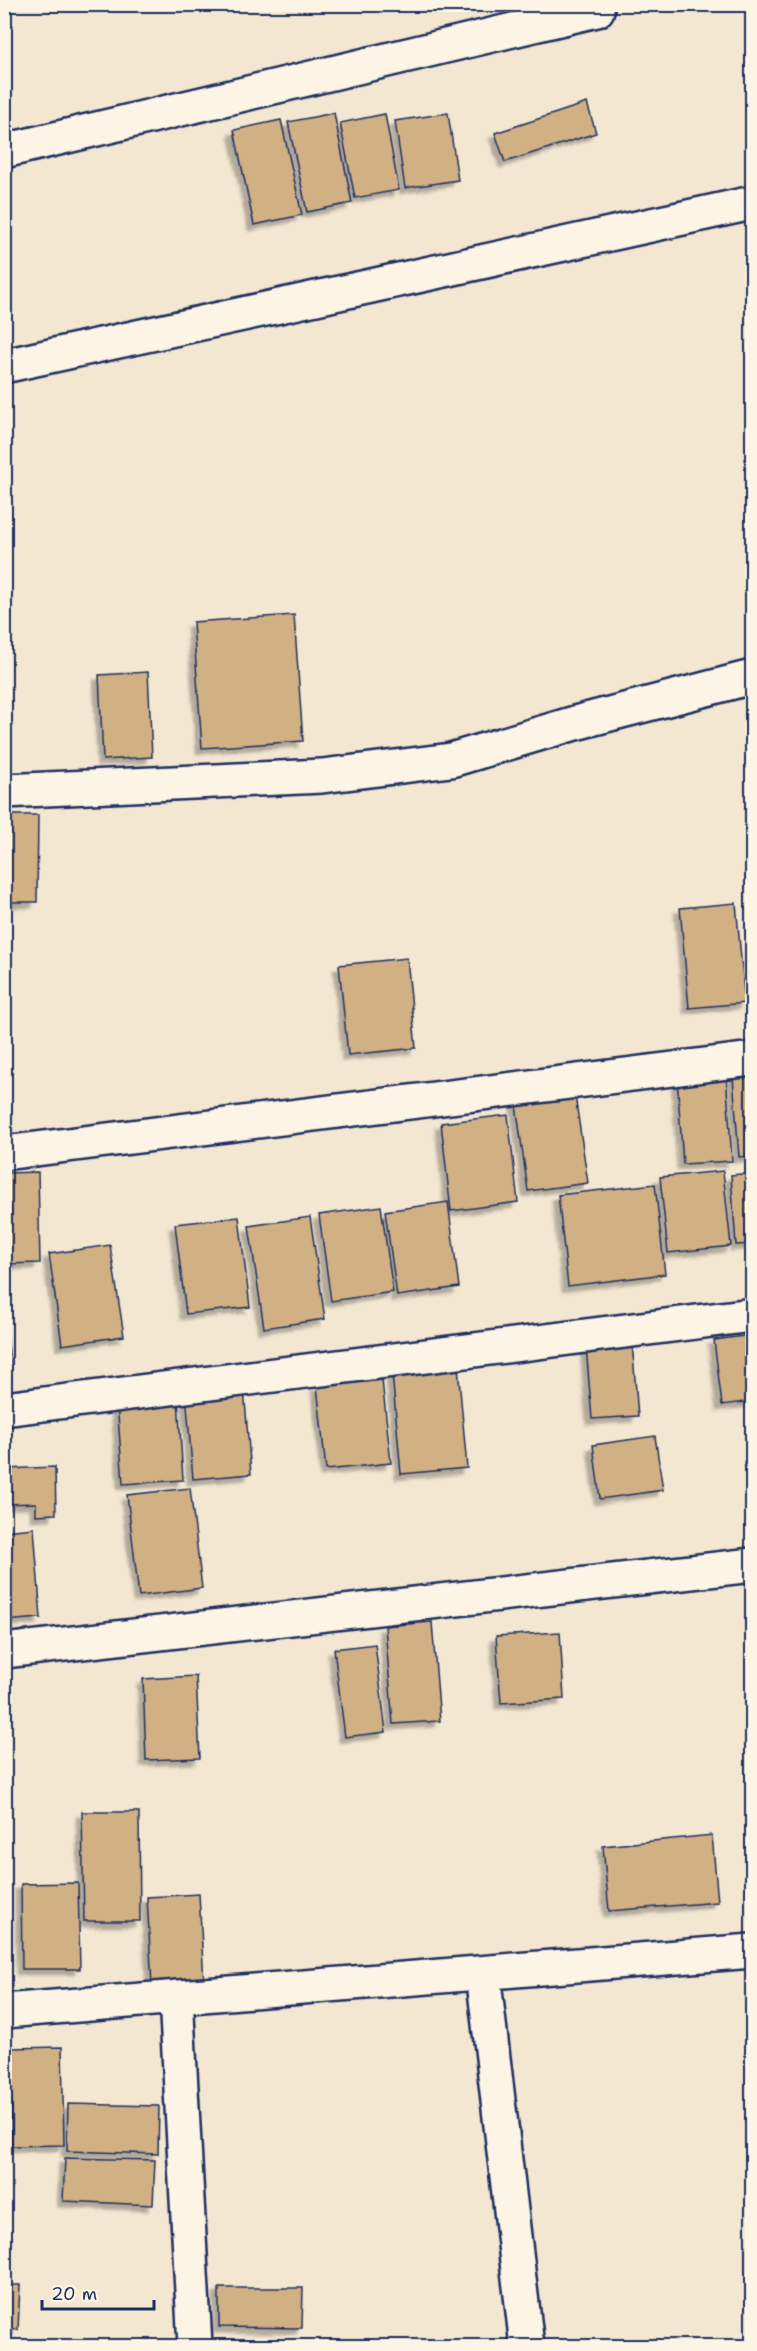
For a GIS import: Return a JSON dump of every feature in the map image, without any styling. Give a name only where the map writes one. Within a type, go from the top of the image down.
[{"type":"street","points":[[4,151],[597,10]]},
{"type":"street","points":[[4,366],[753,203]]},
{"type":"street","points":[[4,791],[322,776],[451,760],[575,723],[753,677]]},
{"type":"street","points":[[4,1153],[753,1059]]},
{"type":"street","points":[[4,1409],[753,1316]]},
{"type":"street","points":[[4,1651],[753,1565]]},
{"type":"street","points":[[4,2011],[753,1952]]},
{"type":"street","points":[[483,1973],[527,2346]]},
{"type":"street","points":[[176,1997],[195,2346]]},
{"type":"building","points":[[587,103],[596,133],[505,162],[495,133]]},
{"type":"building","points":[[334,113],[352,203],[307,212],[288,122]]},
{"type":"building","points":[[448,113],[458,180],[405,188],[395,121]]},
{"type":"building","points":[[385,114],[399,190],[355,198],[340,123]]},
{"type":"building","points":[[281,120],[302,215],[254,225],[234,130]]},
{"type":"building","points":[[294,615],[303,741],[202,748],[193,622]]},
{"type":"building","points":[[148,672],[152,757],[103,760],[99,675]]},
{"type":"building","points":[[4,815],[38,815],[37,902],[4,902]]},
{"type":"building","points":[[736,903],[745,1003],[689,1008],[680,908]]},
{"type":"building","points":[[407,958],[416,1048],[348,1055],[339,965]]},
{"type":"building","points":[[752,1062],[752,1156],[739,1157],[732,1063]]},
{"type":"building","points":[[726,1074],[732,1161],[683,1164],[677,1077]]},
{"type":"building","points":[[573,1082],[588,1183],[528,1191],[514,1090]]},
{"type":"building","points":[[508,1115],[518,1202],[451,1211],[441,1123]]},
{"type":"building","points":[[723,1171],[731,1246],[668,1253],[660,1177]]},
{"type":"building","points":[[38,1172],[40,1263],[4,1264],[4,1173]]},
{"type":"building","points":[[752,1173],[752,1244],[736,1245],[731,1175]]},
{"type":"building","points":[[655,1184],[665,1274],[568,1286],[558,1195]]},
{"type":"building","points":[[448,1202],[459,1287],[397,1296],[385,1211]]},
{"type":"building","points":[[381,1206],[393,1292],[331,1301],[319,1215]]},
{"type":"building","points":[[239,1217],[250,1307],[186,1314],[175,1224]]},
{"type":"building","points":[[310,1217],[325,1319],[264,1328],[249,1226]]},
{"type":"building","points":[[110,1245],[124,1336],[62,1345],[49,1254]]},
{"type":"building","points":[[4,1301],[10,1364],[4,1365]]},
{"type":"building","points":[[752,1335],[752,1401],[722,1405],[714,1340]]},
{"type":"building","points":[[632,1342],[638,1416],[592,1419],[586,1346]]},
{"type":"building","points":[[458,1367],[467,1468],[401,1474],[392,1373]]},
{"type":"building","points":[[382,1380],[391,1463],[326,1470],[317,1386]]},
{"type":"building","points":[[244,1389],[251,1474],[193,1479],[186,1393]]},
{"type":"building","points":[[178,1398],[183,1480],[123,1484],[117,1402]]},
{"type":"building","points":[[655,1436],[663,1490],[600,1499],[593,1445]]},
{"type":"building","points":[[55,1467],[56,1514],[36,1515],[36,1503],[4,1504],[4,1469]]},
{"type":"building","points":[[190,1488],[202,1588],[139,1596],[127,1495]]},
{"type":"building","points":[[34,1528],[41,1618],[4,1621],[4,1531]]},
{"type":"building","points":[[432,1622],[440,1721],[393,1724],[385,1626]]},
{"type":"building","points":[[560,1632],[564,1699],[501,1703],[496,1636]]},
{"type":"building","points":[[375,1644],[386,1732],[345,1737],[334,1649]]},
{"type":"building","points":[[196,1676],[200,1758],[146,1760],[143,1679]]},
{"type":"building","points":[[82,1812],[139,1812],[140,1921],[84,1921]]},
{"type":"building","points":[[712,1835],[718,1902],[609,1911],[603,1846]]},
{"type":"building","points":[[78,1883],[80,1969],[22,1969],[21,1884]]},
{"type":"building","points":[[199,1894],[204,1982],[152,1985],[147,1897]]},
{"type":"building","points":[[62,2047],[64,2145],[12,2146],[11,2048]]},
{"type":"building","points":[[68,2104],[159,2106],[158,2154],[67,2151]]},
{"type":"building","points":[[65,2158],[155,2160],[153,2205],[63,2201]]},
{"type":"building","points":[[4,2285],[20,2285],[18,2330],[4,2329]]},
{"type":"building","points":[[219,2288],[303,2288],[302,2328],[219,2327]]}]
